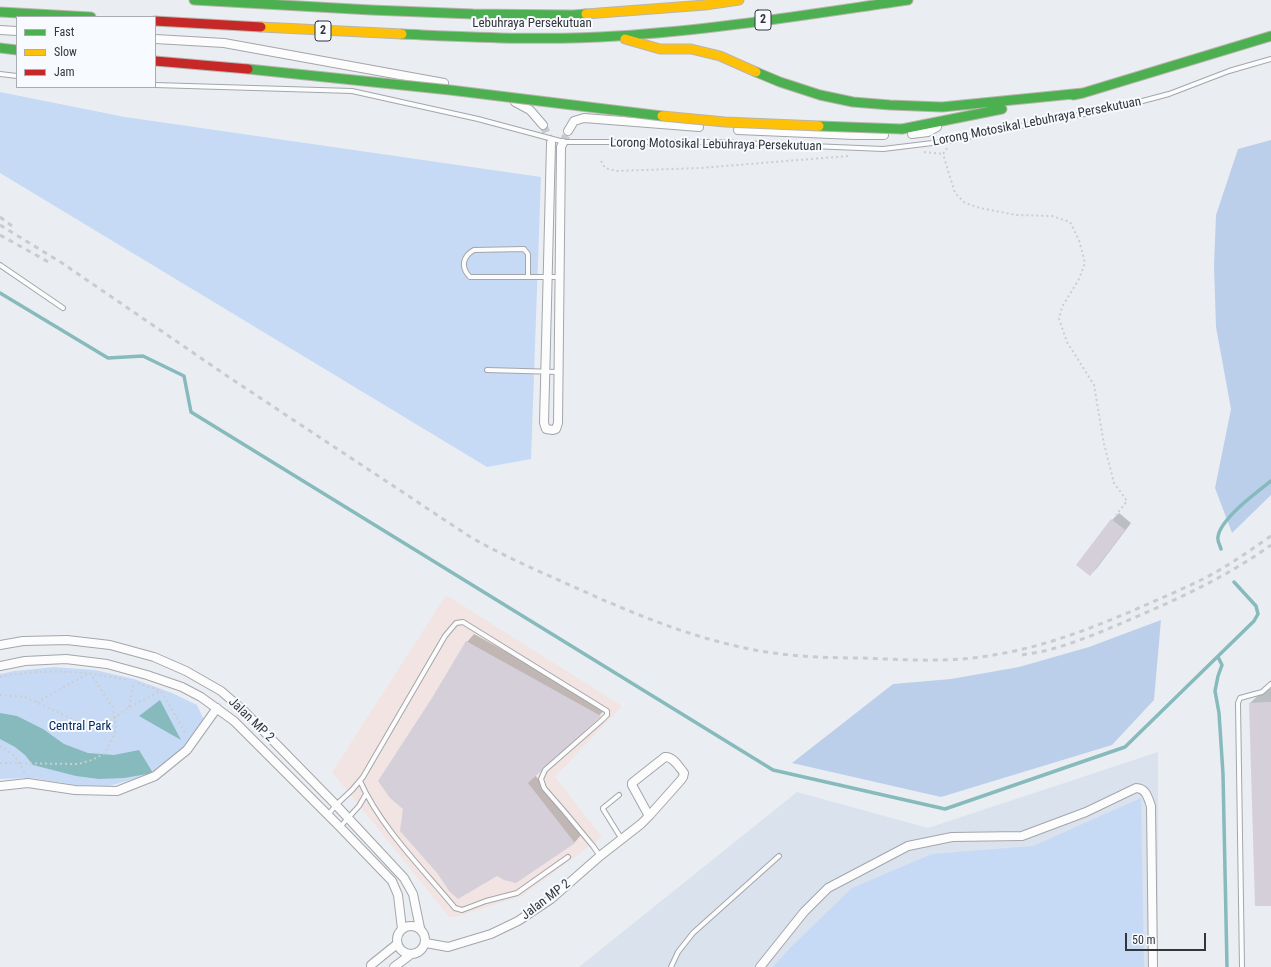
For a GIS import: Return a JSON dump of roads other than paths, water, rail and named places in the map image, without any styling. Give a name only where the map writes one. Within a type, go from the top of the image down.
[{"type":"highway","name":"Lebuhraya Persekutuan","points":[[194,0],[372,10],[473,14],[558,15],[705,5],[739,0]]},
{"type":"highway","name":"Lebuhraya Persekutuan","points":[[156,21],[345,32],[492,38],[573,38],[617,36],[716,27],[908,0]]},
{"type":"highway","points":[[0,12],[73,16]]},
{"type":"highway","points":[[617,36],[660,49],[691,49],[720,56],[780,82],[820,95],[853,102],[942,107],[1083,93]]},
{"type":"highway","points":[[156,61],[450,90],[619,111],[725,122],[902,130],[1083,93],[1271,36]]},
{"type":"highway","points":[[0,48],[16,50]]},
{"type":"street","points":[[0,30],[16,31]]},
{"type":"street","points":[[156,39],[224,43],[468,87],[514,101],[530,110],[543,125]]},
{"type":"street","points":[[568,131],[574,121],[584,118],[754,131],[854,136],[900,135],[928,132],[941,122]]},
{"type":"street","points":[[551,143],[544,423],[546,429],[550,430],[556,429],[558,426],[561,146],[563,143]]},
{"type":"street","name":"Jalan MP 2","points":[[0,645],[23,641],[67,640],[110,645],[154,657],[186,670],[221,692],[243,710],[336,805],[404,878],[413,894],[420,928]]},
{"type":"street","name":"Jalan MP 2","points":[[0,666],[25,661],[66,660],[107,664],[147,675],[182,687],[201,697],[226,714],[246,732],[392,881],[398,895],[402,929]]},
{"type":"street","points":[[0,786],[28,783],[75,790],[117,791],[155,776],[187,750],[217,708]]},
{"type":"street","name":"Jalan MP 2","points":[[426,943],[448,947],[491,934],[518,921],[551,898],[649,816],[683,777],[684,773],[671,757],[665,757],[632,783],[649,816]]},
{"type":"street","points":[[760,967],[804,912],[828,888],[908,846],[952,837],[1022,836],[1086,812],[1136,788],[1140,788],[1147,793],[1151,806],[1152,967]]},
{"type":"street","points":[[394,967],[410,955],[420,952],[426,943],[424,932],[420,928],[414,926],[408,926],[402,929],[398,936],[397,944],[402,951],[410,955]]},
{"type":"street","points":[[370,967],[397,944]]},
{"type":"lane","name":"Lorong Motosikal Lebuhraya Persekutuan","points":[[156,85],[352,91],[478,119],[564,142],[716,142],[883,149],[949,141],[1133,104],[1169,94],[1229,71],[1271,59]]},
{"type":"lane","points":[[0,74],[16,76]]},
{"type":"lane","points":[[528,277],[528,254],[524,249],[474,250],[468,253],[464,259],[463,266],[465,273],[470,277],[528,277],[548,276],[560,277]]},
{"type":"lane","points":[[0,266],[63,308]]},
{"type":"lane","points":[[487,370],[559,372]]},
{"type":"lane","points":[[328,816],[336,805],[360,781],[445,636],[456,623],[463,622],[607,711],[607,715],[602,720],[545,770],[541,779],[544,788],[564,810],[600,856]]},
{"type":"lane","points":[[1242,967],[1238,703],[1240,698],[1262,692],[1271,684]]},
{"type":"lane","points":[[360,781],[372,804],[395,836],[456,908],[462,910],[486,901],[517,893],[568,857]]},
{"type":"lane","points":[[340,827],[362,802],[366,794]]},
{"type":"lane","points":[[618,795],[603,809],[621,838]]},
{"type":"lane","points":[[671,967],[678,952],[693,933],[779,856]]},
{"type":"waterway","points":[[0,293],[108,358],[143,356],[184,376],[191,412],[773,770],[945,809],[1125,747],[1254,621],[1258,614],[1256,606],[1234,582]]},
{"type":"waterway","points":[[1221,549],[1218,542],[1218,537],[1225,522],[1240,506],[1271,481]]},
{"type":"waterway","points":[[1218,657],[1222,665],[1215,691],[1219,713],[1223,774],[1227,967]]},
{"type":"tunnel","points":[[543,125],[551,143]]},
{"type":"tunnel","points":[[563,143],[568,131]]},
{"type":"railway","points":[[0,217],[12,226]]},
{"type":"railway","points":[[0,225],[62,263],[233,380],[472,538],[534,569],[632,612],[673,628],[715,641],[767,652],[831,658],[948,660],[982,657],[1018,650],[1056,640],[1130,612],[1203,579],[1238,559],[1271,536]]},
{"type":"railway","points":[[0,235],[52,264]]},
{"type":"railway","points":[[1022,655],[1048,650],[1076,641],[1111,628],[1161,606],[1226,574],[1271,545]]},
{"type":"park label","name":"Central Park","points":[[80,727]]}]
